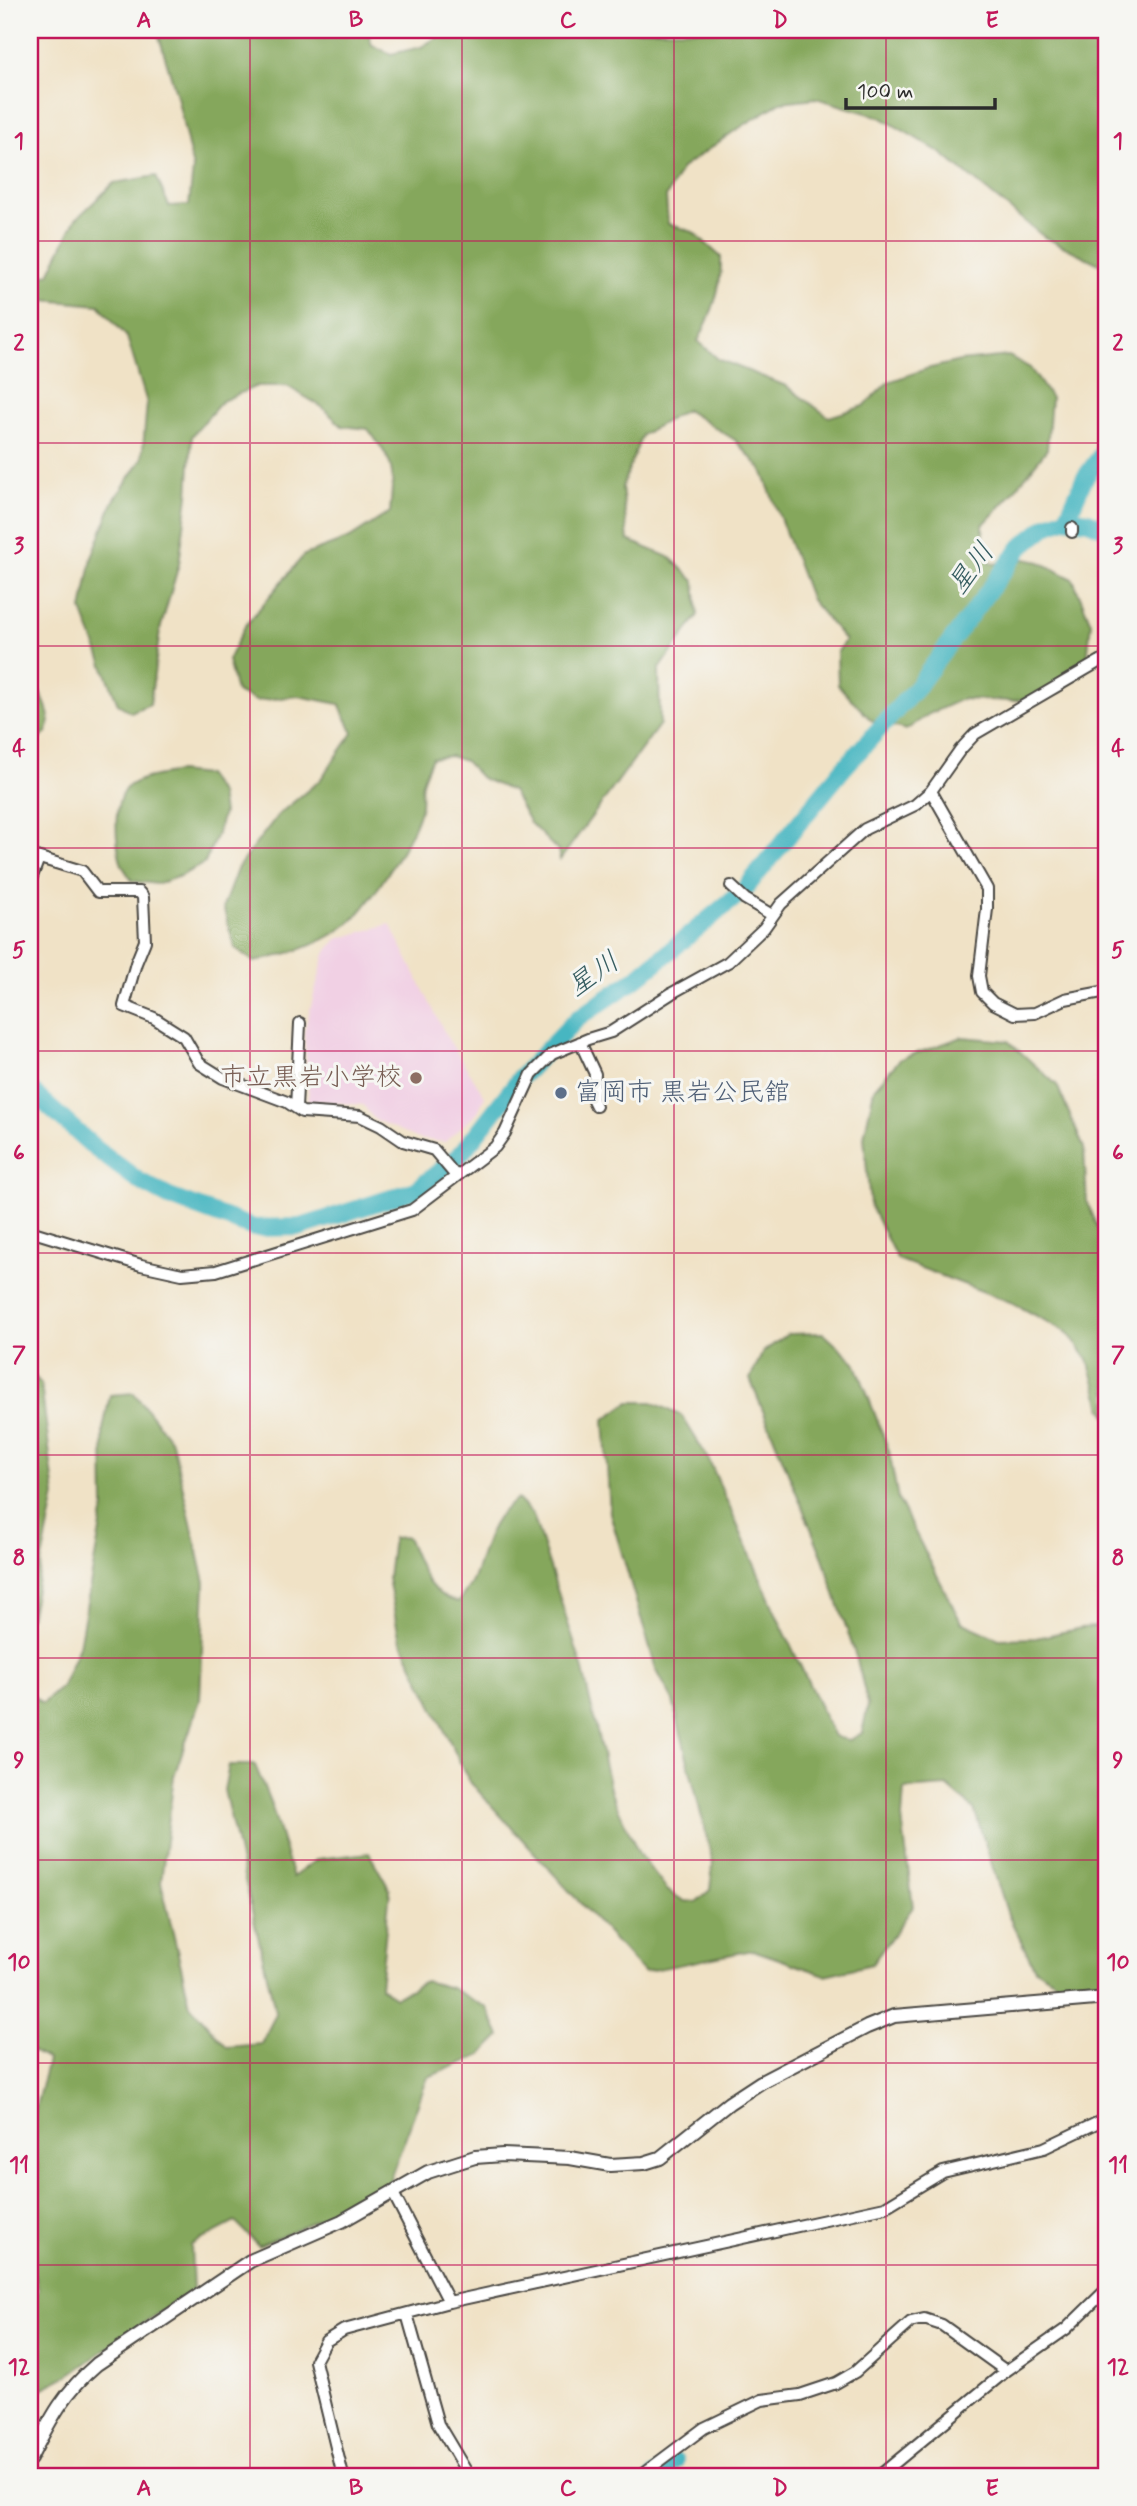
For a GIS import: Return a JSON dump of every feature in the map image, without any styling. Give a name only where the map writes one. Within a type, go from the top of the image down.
[{"type":"street","points":[[30,1231],[141,1265],[182,1274],[216,1272],[412,1210],[495,1146],[505,1133],[532,1074],[552,1054],[611,1032],[728,962],[750,944],[801,884],[865,830],[915,805],[930,791],[975,734],[1107,657]]},
{"type":"street","points":[[930,791],[987,889],[979,976],[982,992],[993,1003],[1015,1014],[1035,1013],[1065,999],[1107,991]]},
{"type":"street","points":[[30,882],[34,857],[82,871],[98,892],[139,892],[143,897],[145,941],[124,1006],[154,1017],[184,1037],[199,1063],[223,1078],[287,1102],[302,1112],[360,1116],[381,1126],[402,1141],[433,1150],[455,1175]]},
{"type":"street","points":[[731,886],[745,900],[772,915]]},
{"type":"street","points":[[296,1108],[300,1023]]},
{"type":"street","points":[[580,1042],[595,1074],[593,1100],[596,1106]]},
{"type":"street","points":[[30,2459],[60,2402],[79,2379],[97,2364],[250,2261],[342,2221],[428,2172],[475,2157],[535,2155],[626,2165],[660,2158],[729,2103],[761,2082],[867,2026],[894,2016],[1107,1998]]},
{"type":"street","points":[[343,2476],[315,2361],[326,2341],[344,2330],[449,2302],[885,2207],[943,2172],[1044,2148],[1107,2118]]},
{"type":"street","points":[[393,2193],[449,2302]]},
{"type":"street","points":[[879,2476],[1006,2371],[1066,2329],[1107,2289]]},
{"type":"street","points":[[407,2314],[438,2424],[469,2476]]},
{"type":"street","points":[[640,2476],[704,2428],[762,2400],[800,2395],[836,2383],[855,2372],[911,2322],[929,2320],[942,2325],[1006,2371]]},
{"type":"shaded area","points":[[390,924],[448,1039],[485,1096],[478,1112],[445,1142],[419,1139],[374,1119],[363,1105],[309,1100],[304,1032],[325,954],[337,939]]},
{"type":"green space","points":[[157,30],[367,30],[372,45],[391,54],[421,47],[449,30],[1017,30],[1037,38],[1062,42],[1107,30],[1107,268],[1044,237],[941,153],[880,117],[816,98],[781,102],[733,132],[682,168],[666,197],[668,224],[693,232],[721,257],[715,300],[698,341],[718,359],[786,386],[829,417],[864,406],[888,382],[926,369],[960,361],[1009,356],[1030,368],[1051,398],[1047,449],[983,525],[984,557],[994,564],[1025,559],[1040,562],[1073,579],[1091,623],[1086,670],[1059,692],[1013,701],[962,699],[929,714],[906,730],[871,720],[838,685],[837,653],[845,640],[811,600],[762,470],[735,440],[686,410],[642,435],[622,487],[628,540],[671,558],[695,582],[698,615],[659,670],[660,724],[560,860],[558,851],[530,823],[512,791],[481,778],[465,761],[450,756],[432,758],[422,783],[421,807],[415,823],[388,873],[365,906],[344,927],[312,945],[254,962],[235,948],[223,907],[238,867],[278,815],[320,780],[353,733],[339,704],[298,696],[256,701],[236,692],[228,660],[245,626],[304,555],[350,538],[390,512],[392,476],[384,452],[368,429],[342,426],[322,407],[287,386],[257,386],[222,401],[192,436],[179,564],[160,630],[150,704],[131,712],[118,704],[82,610],[92,557],[113,502],[142,459],[147,403],[127,337],[99,305],[43,300],[30,302],[30,278],[49,274],[75,220],[114,183],[156,176],[169,206],[189,205],[193,169],[177,96]]},
{"type":"green space","points":[[30,678],[43,698],[49,722],[44,735],[30,745]]},
{"type":"green space","points":[[178,772],[206,775],[220,794],[223,813],[205,863],[157,884],[132,881],[122,865],[118,844],[116,821],[120,799],[124,791],[136,782]]},
{"type":"green space","points":[[962,1037],[1008,1041],[1057,1085],[1084,1148],[1087,1202],[1103,1239],[1107,1242],[1107,1416],[1088,1360],[1068,1333],[1013,1303],[897,1259],[870,1205],[864,1137],[874,1089],[900,1059]]},
{"type":"green space","points":[[823,1333],[855,1362],[889,1451],[898,1499],[961,1622],[999,1639],[1036,1638],[1081,1628],[1107,1626],[1107,1987],[1069,1989],[1035,1969],[1008,1915],[974,1809],[947,1786],[904,1789],[902,1818],[913,1907],[872,1964],[825,1975],[753,1950],[643,1972],[469,1781],[399,1637],[388,1578],[393,1538],[407,1537],[420,1568],[431,1585],[438,1593],[458,1602],[472,1582],[493,1525],[518,1499],[533,1515],[583,1670],[611,1793],[639,1854],[667,1890],[684,1901],[696,1902],[710,1890],[713,1863],[673,1701],[656,1669],[610,1513],[604,1420],[629,1402],[652,1402],[682,1416],[709,1460],[777,1616],[834,1737],[850,1740],[862,1733],[868,1705],[857,1660],[823,1558],[750,1379],[763,1352],[788,1334]]},
{"type":"green space","points":[[30,1371],[41,1384],[55,1496],[30,1618]]},
{"type":"green space","points":[[134,1393],[172,1442],[205,1582],[200,1700],[174,1776],[161,1882],[190,2005],[227,2047],[261,2044],[276,2014],[224,1790],[229,1765],[255,1765],[271,1804],[293,1877],[317,1859],[369,1853],[390,1890],[380,1987],[396,1997],[425,1981],[451,1988],[487,2008],[500,2036],[480,2056],[428,2077],[387,2187],[259,2246],[235,2222],[191,2245],[193,2289],[69,2375],[30,2395],[30,2305],[39,2290],[30,2257],[30,2130],[48,2060],[30,2050],[30,1693],[42,1704],[62,1686],[79,1646],[104,1508],[103,1429],[110,1395]]},
{"type":"waterway","points":[[1067,518],[1084,479],[1107,447]]},
{"type":"waterway","name":"星川","points":[[30,1090],[96,1149],[139,1181],[169,1197],[254,1228],[301,1227],[416,1190],[460,1155],[521,1077],[577,1019],[637,978],[744,890],[843,769],[917,687],[1021,547],[1048,525],[1067,518],[1088,521],[1107,529]]},
{"type":"waterway","points":[[655,2476],[675,2462]]},
{"type":"place","name":"市立黒岩小学校","points":[[416,1078]]},
{"type":"place","name":"富岡市 黒岩公民舘","points":[[561,1093]]}]
